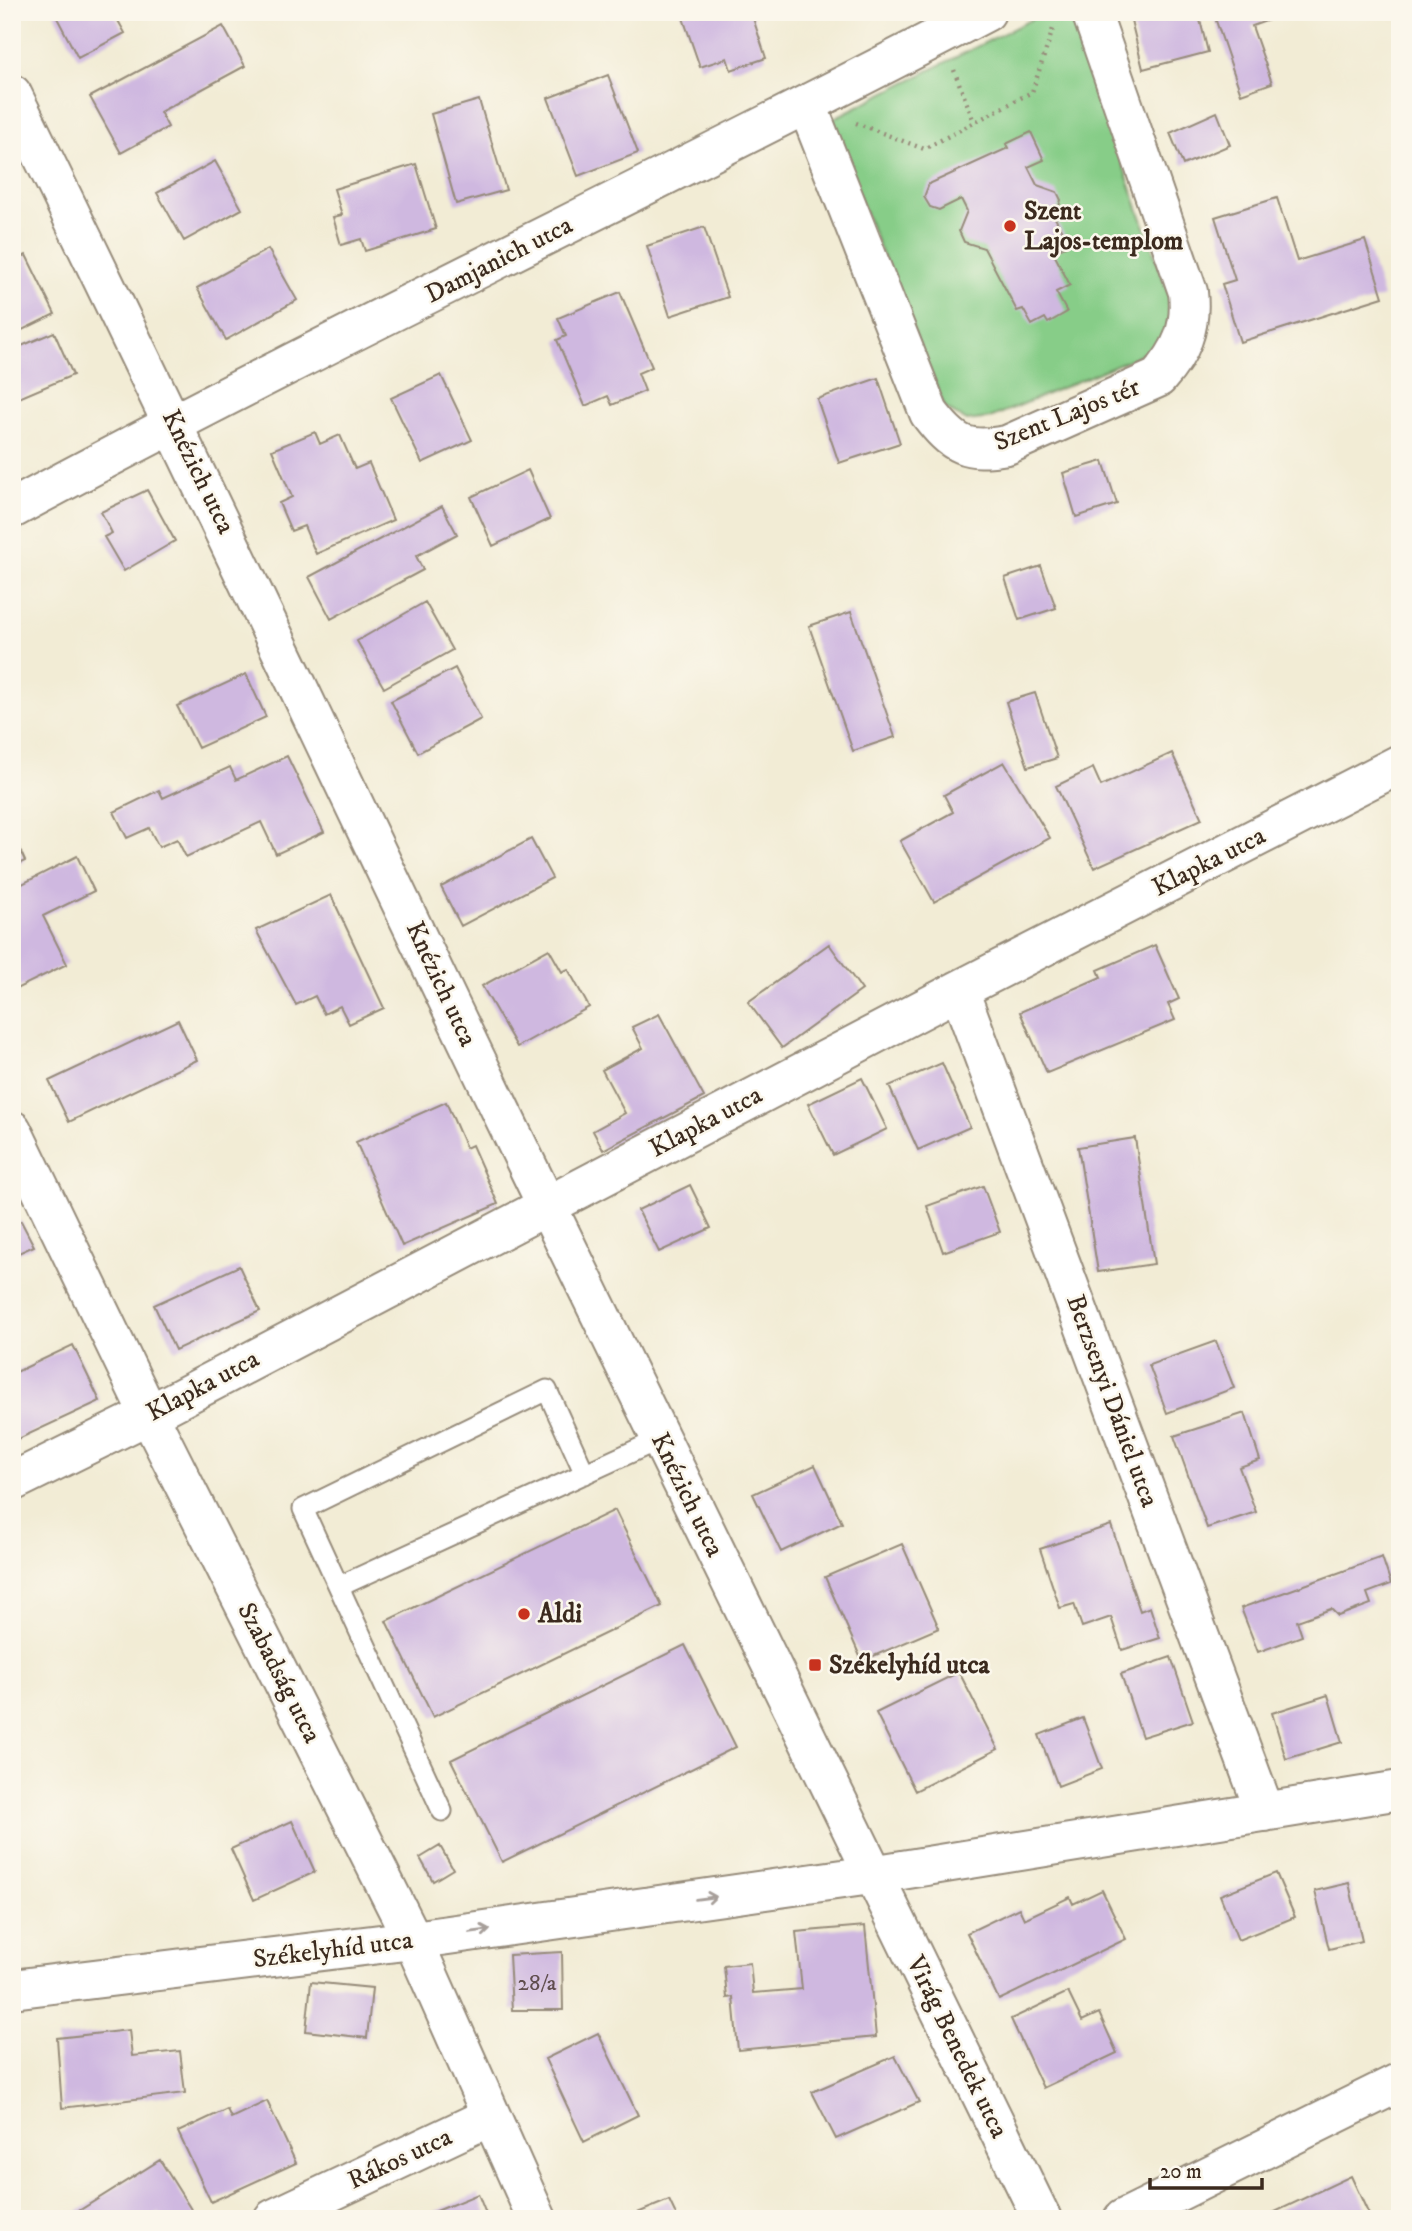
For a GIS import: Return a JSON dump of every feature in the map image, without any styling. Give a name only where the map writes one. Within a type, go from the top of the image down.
[{"type":"street","name":"Damjanich utca","points":[[12,509],[174,422],[807,106],[986,12]]},
{"type":"street","name":"Szent Lajos tér","points":[[807,106],[929,413],[943,432],[963,447],[983,449],[1007,445],[1157,378],[1174,360],[1184,340],[1190,314],[1188,292],[1091,12]]},
{"type":"street","name":"Knézich utca","points":[[12,94],[174,422],[546,1205],[871,1875]]},
{"type":"street","name":"Klapka utca","points":[[12,1482],[150,1414],[959,990],[1398,773]]},
{"type":"street","name":"Berzsenyi Dániel utca","points":[[959,990],[1265,1812]]},
{"type":"street","name":"Szabadság utca","points":[[12,1130],[150,1414],[413,1940],[489,2117],[537,2219]]},
{"type":"street","name":"Székelyhíd utca","points":[[12,1989],[413,1940],[871,1875],[1400,1790]]},
{"type":"street","name":"Virág Benedek utca","points":[[871,1875],[1042,2219]]},
{"type":"street","points":[[1123,2219],[1400,2082]]},
{"type":"street","name":"Rákos utca","points":[[273,2219],[489,2117]]},
{"type":"lane","points":[[442,1811],[303,1509],[547,1390],[584,1474]]},
{"type":"lane","points":[[340,1586],[660,1439]]},
{"type":"path","points":[[854,122],[923,149],[1032,92],[1055,24]]},
{"type":"path","points":[[951,65],[974,122]]},
{"type":"green space","points":[[1046,12],[1069,12],[1174,310],[1167,330],[1152,350],[990,418],[967,421],[945,408],[828,121]]},
{"type":"building","points":[[54,12],[124,12],[116,17],[125,33],[78,58]]},
{"type":"building","points":[[681,12],[751,12],[766,58],[731,70],[727,58],[700,67]]},
{"type":"building","points":[[1129,12],[1198,12],[1208,52],[1143,69]]},
{"type":"building","points":[[1213,12],[1279,12],[1280,16],[1252,26],[1272,83],[1241,94]]},
{"type":"building","points":[[223,26],[245,66],[160,112],[168,127],[121,153],[90,97]]},
{"type":"building","points":[[608,75],[638,153],[578,176],[548,98]]},
{"type":"building","points":[[479,100],[506,190],[456,204],[431,114]]},
{"type":"building","points":[[1217,112],[1230,145],[1183,165],[1170,133]]},
{"type":"building","name":"Szent Lajos-templom","points":[[1031,132],[1044,160],[1028,167],[1037,185],[1057,192],[1061,200],[1055,218],[1069,244],[1053,252],[1070,285],[1056,292],[1067,312],[1048,323],[1045,318],[1032,325],[1023,309],[1017,311],[984,248],[964,242],[959,231],[967,211],[961,199],[939,210],[930,207],[924,197],[929,184],[1008,148],[1006,144]]},
{"type":"building","points":[[215,161],[242,209],[184,241],[157,193]]},
{"type":"building","points":[[416,164],[436,229],[365,251],[361,239],[341,245],[333,217],[342,215],[334,189]]},
{"type":"building","points":[[1277,198],[1297,261],[1365,240],[1383,297],[1240,342],[1222,284],[1235,280],[1215,217]]},
{"type":"building","points":[[704,227],[728,297],[670,316],[647,246]]},
{"type":"building","points":[[268,249],[297,300],[226,340],[197,288]]},
{"type":"building","points":[[26,255],[55,314],[12,335],[12,262]]},
{"type":"building","points":[[620,292],[652,367],[638,373],[645,391],[612,405],[608,396],[585,406],[557,340],[566,336],[558,318]]},
{"type":"building","points":[[54,332],[73,375],[12,401],[12,350]]},
{"type":"building","points":[[441,375],[472,440],[422,463],[391,398]]},
{"type":"building","points":[[878,378],[900,443],[839,463],[817,399]]},
{"type":"building","points":[[315,432],[320,444],[340,435],[355,469],[369,463],[393,520],[316,554],[304,526],[291,531],[279,503],[292,497],[272,450]]},
{"type":"building","points":[[1103,461],[1117,504],[1076,517],[1063,473]]},
{"type":"building","points":[[528,470],[550,519],[493,546],[471,497]]},
{"type":"building","points":[[147,490],[175,541],[124,571],[104,537],[112,533],[101,512]]},
{"type":"building","points":[[442,506],[457,534],[416,556],[423,570],[331,619],[309,577]]},
{"type":"building","points":[[1041,566],[1056,608],[1019,620],[1005,578]]},
{"type":"building","points":[[425,602],[452,650],[384,688],[357,641]]},
{"type":"building","points":[[851,612],[895,737],[853,751],[809,626]]},
{"type":"building","points":[[455,668],[481,719],[418,753],[391,701]]},
{"type":"building","points":[[246,674],[266,717],[198,748],[177,706]]},
{"type":"building","points":[[1035,693],[1057,758],[1028,767],[1006,702]]},
{"type":"building","points":[[1172,753],[1202,819],[1094,868],[1056,786],[1093,768],[1101,786]]},
{"type":"building","points":[[287,756],[324,832],[276,854],[261,822],[186,857],[177,839],[159,847],[149,828],[127,838],[114,812],[159,790],[163,798],[230,767],[236,780]]},
{"type":"building","points":[[1004,762],[1050,838],[934,902],[900,841],[953,812],[944,795]]},
{"type":"building","points":[[12,832],[25,861],[12,867]]},
{"type":"building","points":[[531,839],[552,878],[461,926],[441,887]]},
{"type":"building","points":[[77,856],[94,891],[43,916],[67,964],[12,991],[12,889]]},
{"type":"building","points":[[331,895],[384,1008],[349,1024],[340,1006],[324,1014],[315,996],[296,1005],[256,930]]},
{"type":"building","points":[[829,944],[862,990],[782,1048],[748,1002]]},
{"type":"building","points":[[1155,945],[1179,999],[1168,1004],[1175,1020],[1047,1073],[1020,1012],[1101,977],[1098,970]]},
{"type":"building","points":[[549,949],[562,972],[568,969],[589,1007],[517,1047],[482,986]]},
{"type":"building","points":[[659,1014],[704,1097],[603,1150],[593,1131],[625,1113],[602,1070],[643,1048],[632,1027]]},
{"type":"building","points":[[178,1020],[197,1060],[69,1122],[49,1081]]},
{"type":"building","points":[[942,1063],[970,1127],[918,1150],[889,1086]]},
{"type":"building","points":[[862,1078],[887,1129],[833,1155],[808,1104]]},
{"type":"building","points":[[446,1102],[466,1148],[472,1145],[498,1204],[402,1246],[356,1142]]},
{"type":"building","points":[[1135,1138],[1154,1264],[1098,1272],[1078,1147]]},
{"type":"building","points":[[690,1185],[711,1228],[659,1252],[638,1210]]},
{"type":"building","points":[[983,1186],[1000,1232],[943,1252],[927,1206]]},
{"type":"building","points":[[21,1221],[34,1246],[12,1256],[12,1225]]},
{"type":"building","points":[[239,1266],[260,1311],[175,1350],[154,1305]]},
{"type":"building","points":[[1216,1341],[1234,1388],[1167,1413],[1149,1365]]},
{"type":"building","points":[[73,1345],[100,1401],[12,1442],[12,1374]]},
{"type":"building","points":[[1245,1413],[1260,1460],[1239,1467],[1256,1512],[1207,1528],[1174,1436]]},
{"type":"building","points":[[815,1465],[842,1523],[781,1552],[753,1494]]},
{"type":"building","name":"Aldi","points":[[615,1510],[662,1606],[433,1717],[386,1621]]},
{"type":"building","points":[[1111,1525],[1140,1611],[1150,1607],[1160,1638],[1122,1650],[1111,1617],[1082,1627],[1074,1604],[1060,1608],[1040,1549]]},
{"type":"building","points":[[902,1544],[939,1628],[862,1661],[825,1577]]},
{"type":"building","points":[[1382,1557],[1391,1584],[1367,1593],[1371,1604],[1338,1616],[1331,1609],[1297,1621],[1302,1636],[1258,1652],[1241,1608]]},
{"type":"building","points":[[685,1645],[736,1747],[502,1862],[451,1760]]},
{"type":"building","points":[[1171,1657],[1193,1721],[1142,1737],[1121,1674]]},
{"type":"building","points":[[959,1672],[998,1749],[915,1791],[876,1713]]},
{"type":"building","points":[[1328,1695],[1342,1742],[1286,1759],[1272,1713]]},
{"type":"building","points":[[1083,1718],[1102,1769],[1058,1786],[1039,1735]]},
{"type":"building","points":[[292,1821],[315,1872],[254,1900],[231,1849]]},
{"type":"building","points":[[440,1846],[453,1869],[433,1881],[420,1858]]},
{"type":"building","points":[[1276,1873],[1295,1917],[1238,1940],[1220,1895]]},
{"type":"building","points":[[1349,1883],[1362,1941],[1329,1949],[1315,1891]]},
{"type":"building","points":[[1102,1890],[1126,1939],[999,2000],[967,1933],[1019,1908],[1024,1919],[1070,1897],[1073,1904]]},
{"type":"building","points":[[865,1926],[876,2037],[738,2050],[733,1997],[727,1998],[724,1966],[750,1963],[753,1993],[802,1989],[796,1932]]},
{"type":"building","points":[[562,1952],[563,2010],[512,2010],[509,1955]]},
{"type":"building","points":[[311,1982],[372,1988],[367,2038],[306,2031]]},
{"type":"building","points":[[1068,1992],[1082,2021],[1099,2013],[1117,2053],[1043,2088],[1011,2019]]},
{"type":"building","points":[[129,2030],[132,2056],[180,2051],[185,2093],[62,2108],[57,2038]]},
{"type":"building","points":[[598,2033],[638,2115],[584,2142],[545,2059]]},
{"type":"building","points":[[895,2056],[919,2102],[836,2139],[812,2092]]},
{"type":"building","points":[[267,2101],[296,2163],[211,2202],[178,2132],[227,2109],[231,2118]]},
{"type":"building","points":[[160,2160],[197,2219],[163,2219],[159,2213],[150,2219],[66,2219]]},
{"type":"building","points":[[1351,2176],[1371,2219],[1260,2219]]},
{"type":"building","points":[[478,2194],[488,2219],[417,2219]]},
{"type":"building","points":[[669,2200],[678,2219],[623,2219]]},
{"type":"place","name":"Szent Lajos-templom","points":[[1010,226]]},
{"type":"place","name":"Aldi","points":[[524,1614]]},
{"type":"place","name":"Székelyhíd utca","points":[[815,1665]]}]
